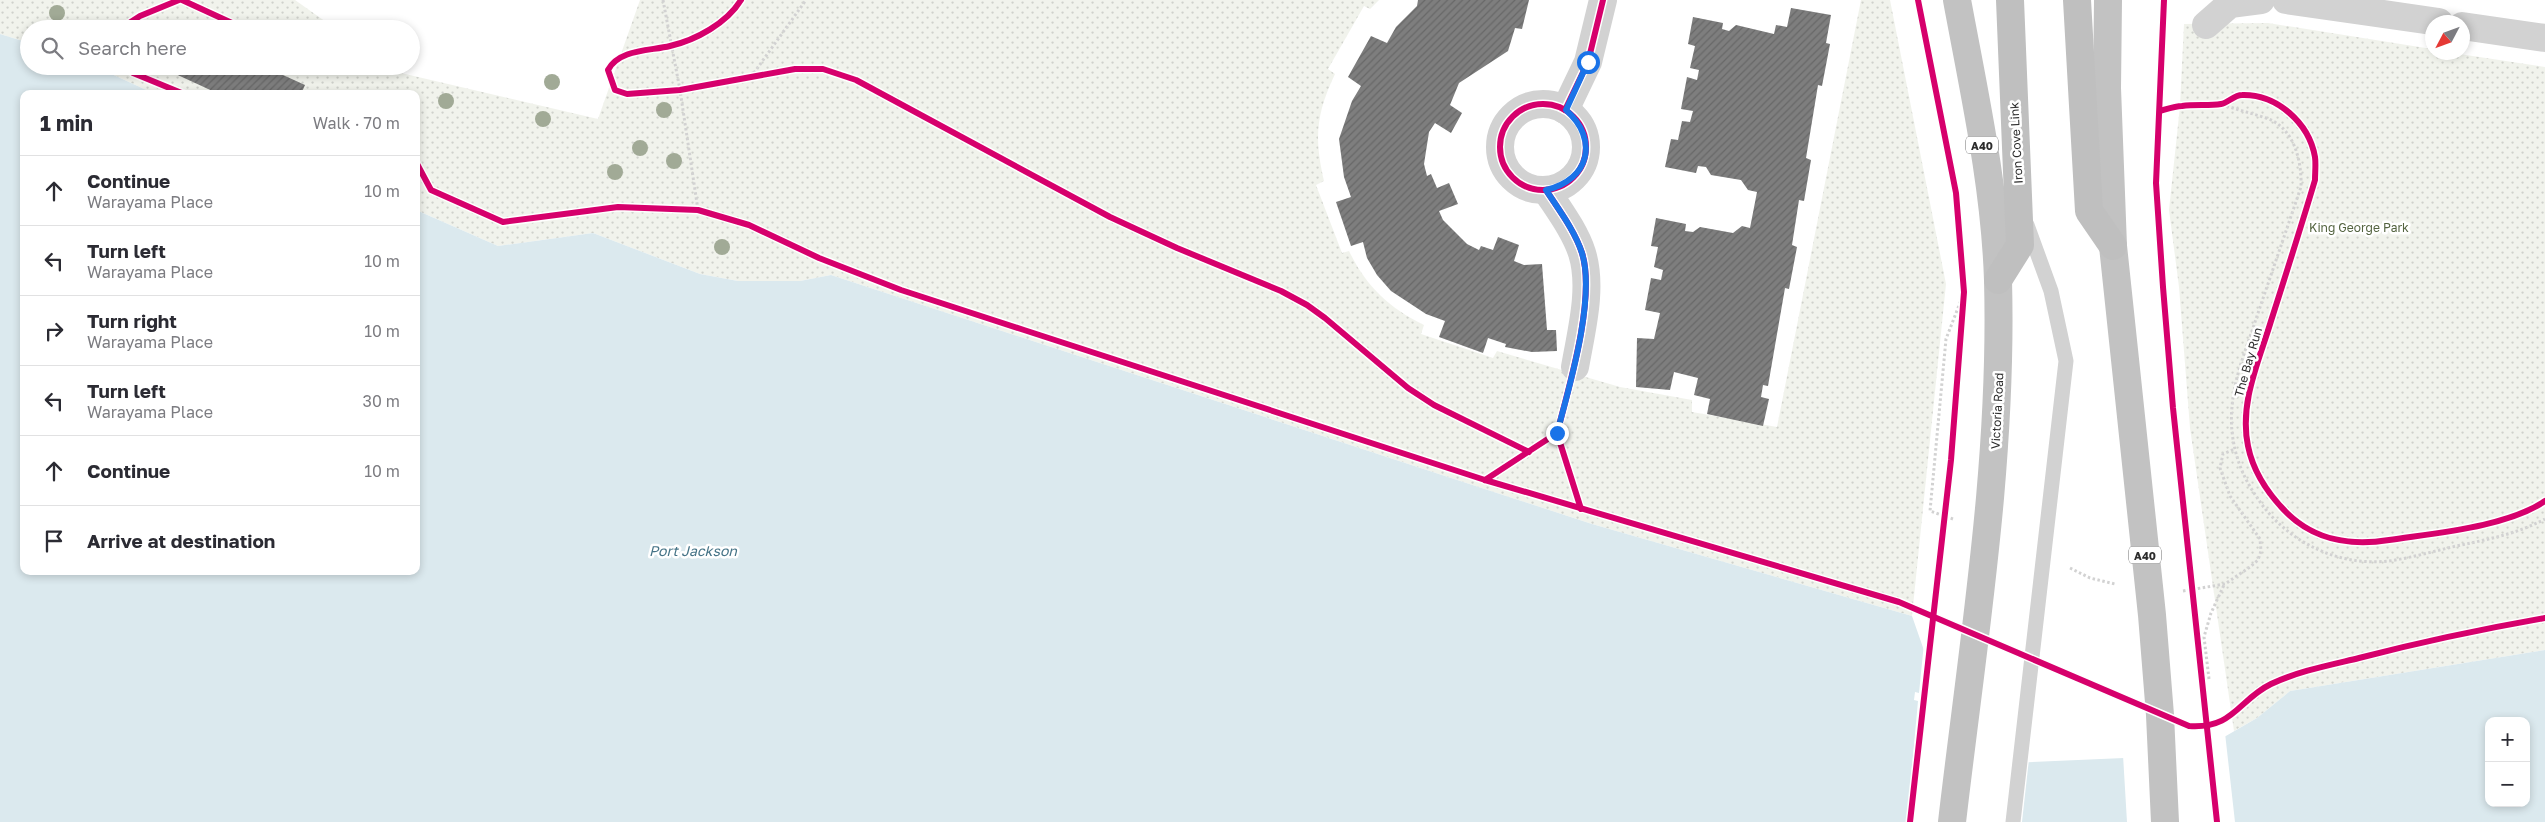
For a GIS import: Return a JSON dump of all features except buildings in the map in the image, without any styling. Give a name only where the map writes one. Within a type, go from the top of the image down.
[{"type":"highway","name":"Victoria Road","points":[[1952,822],[1992,488],[1999,388],[1998,286],[1992,213],[1976,105],[1957,0]]},
{"type":"highway","name":"Iron Cove Link","points":[[1998,286],[2020,245],[2010,0]]},
{"type":"highway","points":[[2077,0],[2089,211],[2113,246]]},
{"type":"highway","name":"A40","points":[[2108,0],[2107,88],[2113,246],[2152,615],[2165,822]]},
{"type":"street","points":[[1566,110],[1588,62],[1603,0]]},
{"type":"street","points":[[2206,25],[2230,4],[2261,0]]},
{"type":"street","points":[[2286,0],[2425,20]]},
{"type":"street","points":[[2470,27],[2545,38]]},
{"type":"street","points":[[1537,105],[1552,105],[1566,110],[1576,119],[1583,130],[1586,144],[1585,157],[1580,170],[1571,180],[1560,187],[1546,190],[1532,189],[1518,182],[1508,172],[1502,159],[1500,144],[1503,130],[1512,118],[1523,109],[1537,105]]},
{"type":"street","points":[[1546,190],[1569,226],[1582,254],[1586,285],[1575,367]]},
{"type":"lane","points":[[2013,822],[2066,361],[2051,292],[2019,204]]},
{"type":"path","points":[[663,0],[674,45],[698,210]]},
{"type":"path","points":[[751,77],[806,0]]},
{"type":"path","points":[[662,47],[674,45]]},
{"type":"path","points":[[742,78],[760,75]]},
{"type":"path","points":[[672,91],[689,88]]},
{"type":"path","points":[[2222,104],[2234,98]]},
{"type":"path","points":[[2212,104],[2222,104],[2244,113],[2268,118],[2280,126],[2289,136],[2302,167],[2301,187],[2238,379],[2232,406],[2235,449],[2249,486],[2262,506],[2304,544],[2328,554],[2357,560],[2388,561],[2512,534],[2545,518]]},
{"type":"path","points":[[688,210],[698,210],[706,213]]},
{"type":"path","points":[[1962,322],[1963,282]]},
{"type":"path","points":[[1957,521],[1930,510],[1946,339],[1964,292]]},
{"type":"path","points":[[2176,592],[2225,584],[2258,560],[2261,551],[2260,539],[2230,496],[2220,468],[2223,454],[2235,449]]},
{"type":"path","points":[[1944,529],[1946,509]]},
{"type":"path","points":[[2063,565],[2090,578],[2118,585]]},
{"type":"path","points":[[2191,581],[2194,600]]},
{"type":"path","points":[[2209,679],[2204,637],[2211,613],[2225,584]]},
{"type":"path","points":[[2196,629],[2203,687]]},
{"type":"green space","points":[[0,0],[295,0],[323,20],[20,20],[20,40],[0,34]]},
{"type":"green space","points":[[640,0],[1379,0],[1370,9],[1364,6],[1328,69],[1335,74],[1324,102],[1318,139],[1324,181],[1316,185],[1342,253],[1349,251],[1363,275],[1380,295],[1400,311],[1424,325],[1421,334],[1493,358],[1497,351],[1620,387],[1692,400],[1692,412],[1777,427],[1861,0],[1890,0],[1946,284],[1912,616],[1592,524],[831,275],[800,281],[738,281],[700,274],[593,233],[498,246],[420,212],[420,90],[146,90],[114,75],[410,75],[598,119]]},
{"type":"green space","name":"King George Park","points":[[2268,23],[2425,48],[2425,60],[2470,60],[2470,56],[2545,67],[2545,650],[2290,691],[2257,718],[2234,731],[2190,428],[2179,287],[2169,210],[2180,106],[2184,24]]},
{"type":"water","name":"Port Jackson","points":[[0,34],[20,40],[20,75],[114,75],[146,90],[20,90],[20,575],[420,575],[420,212],[498,246],[593,233],[700,274],[738,281],[800,281],[831,275],[1592,524],[1912,616],[1964,765],[2193,755],[2257,718],[2290,691],[2545,650],[2545,822],[0,822]]},
{"type":"pier","points":[[1924,643],[1966,762],[2029,759],[2022,822],[1907,822],[1918,701],[1914,700],[1915,692],[1919,693]]},
{"type":"pier","points":[[2225,733],[2235,822],[2127,822],[2123,755],[2192,752]]},
{"type":"cycle path","points":[[134,20],[179,0]]},
{"type":"cycle path","points":[[182,0],[225,20]]},
{"type":"cycle path","points":[[741,0],[728,16],[690,40],[662,48],[627,54],[620,58],[608,70],[615,90],[627,94],[680,90],[795,69],[823,69],[856,80],[1110,217],[1177,248],[1281,291],[1307,305],[1408,388],[1434,405],[1529,452]]},
{"type":"cycle path","points":[[1565,110],[1588,62],[1603,0]]},
{"type":"cycle path","points":[[1910,822],[1951,460],[1964,292],[1956,193],[1918,0]]},
{"type":"cycle path","points":[[2164,0],[2156,183],[2173,408],[2217,822]]},
{"type":"cycle path","points":[[138,75],[174,90]]},
{"type":"cycle path","name":"The Bay Run","points":[[2160,111],[2179,106],[2221,104],[2239,95],[2255,96],[2267,99],[2289,113],[2306,133],[2312,145],[2315,160],[2315,180],[2256,367],[2246,414],[2246,430],[2250,455],[2268,490],[2287,513],[2310,530],[2322,535],[2348,541],[2375,542],[2470,528],[2491,523],[2529,510],[2545,501]]},
{"type":"cycle path","points":[[1543,104],[1567,111],[1579,123],[1586,147],[1579,171],[1567,183],[1543,190],[1519,183],[1507,171],[1500,147],[1507,123],[1519,111],[1543,104]]},
{"type":"cycle path","points":[[420,169],[431,190],[503,222],[618,207],[698,210],[749,225],[819,258],[901,290],[1485,480],[1899,602],[2189,726],[2204,726],[2216,723],[2226,718],[2271,684],[2304,672],[2428,641],[2545,618]]},
{"type":"cycle path","points":[[1546,190],[1566,221],[1582,253],[1586,294],[1574,368],[1557,433]]},
{"type":"cycle path","points":[[1485,480],[1557,433],[1581,509]]},
{"type":"route","points":[[1557,433],[1575,367],[1586,285],[1582,254],[1569,226],[1546,190],[1560,187],[1571,180],[1580,170],[1585,157],[1586,144],[1583,130],[1576,119],[1566,110],[1588,62]]}]
